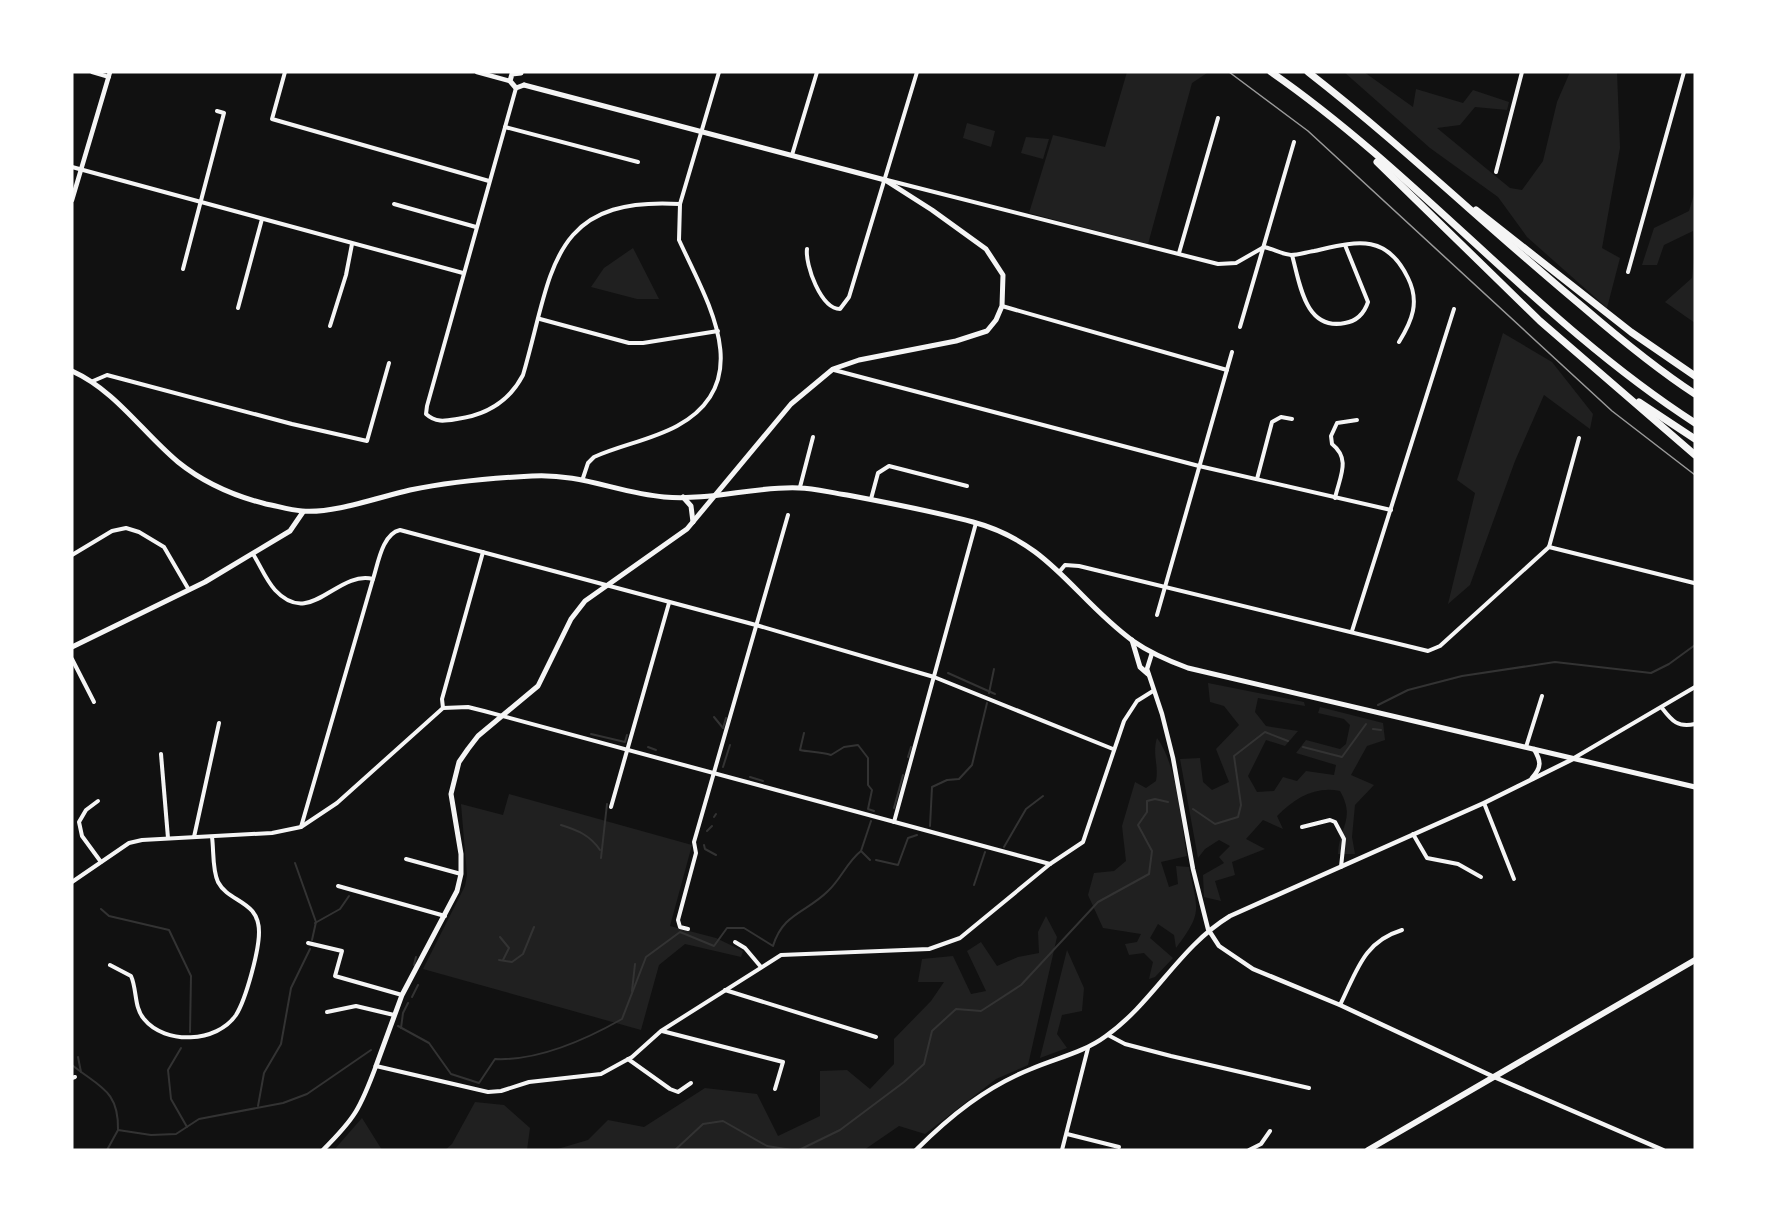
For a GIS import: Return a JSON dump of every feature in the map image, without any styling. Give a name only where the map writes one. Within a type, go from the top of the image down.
[{"type":"highway","points":[[1271,72],[1348,133],[1601,354],[1695,423]]},
{"type":"highway","points":[[1308,72],[1613,333],[1695,394]]},
{"type":"highway","points":[[1348,133],[1405,192],[1540,321],[1695,455]]},
{"type":"highway","points":[[1447,189],[1630,332],[1695,376]]},
{"type":"highway","points":[[1620,388],[1695,439]]},
{"type":"main road","points":[[376,1066],[402,995],[446,916],[461,874],[452,794],[453,779],[459,762],[477,736],[526,698],[543,678],[577,610],[693,522],[791,404],[833,369],[899,350],[978,334],[991,325],[1002,306],[1003,275],[986,249],[885,180],[524,85],[516,88],[510,81],[512,74],[522,73],[525,79],[524,85]]},
{"type":"main road","points":[[72,371],[93,381],[136,419],[178,462],[222,491],[303,512],[358,504],[413,490],[535,475],[583,478],[662,496],[714,497],[764,489],[800,488],[871,500],[976,523],[1026,545],[1060,571],[1106,619],[1132,640],[1152,653],[1206,672],[1695,787]]},
{"type":"main road","points":[[683,497],[691,506],[693,522]]},
{"type":"main road","points":[[72,647],[189,590],[290,531],[303,512]]},
{"type":"main road","points":[[1132,640],[1140,667],[1148,674]]},
{"type":"main road","points":[[1368,1150],[1695,960]]},
{"type":"street","points":[[72,201],[109,74],[92,72]]},
{"type":"street","points":[[285,72],[272,119],[489,181]]},
{"type":"street","points":[[477,72],[510,81]]},
{"type":"street","points":[[583,478],[588,463],[594,457],[675,427],[703,407],[711,396],[721,367],[718,331],[709,304],[679,240],[680,204],[719,72]]},
{"type":"street","points":[[792,154],[818,72]]},
{"type":"street","points":[[807,249],[806,259],[823,300],[832,308],[840,309],[849,297],[917,72]]},
{"type":"street","points":[[1496,172],[1522,72]]},
{"type":"street","points":[[1628,272],[1684,72]]},
{"type":"street","points":[[516,88],[427,406],[426,414],[432,419],[442,421],[485,414],[516,389],[523,375],[556,261],[572,235],[586,221],[601,213],[626,207],[652,203],[680,204]]},
{"type":"street","points":[[183,268],[224,113],[217,111]]},
{"type":"street","points":[[1179,254],[1218,118]]},
{"type":"street","points":[[505,127],[638,162]]},
{"type":"street","points":[[1240,327],[1294,142]]},
{"type":"street","points":[[72,167],[463,273]]},
{"type":"street","points":[[885,180],[1218,264],[1236,263],[1264,247],[1292,255],[1345,244],[1369,243],[1380,246],[1390,252],[1404,270],[1412,286],[1415,303],[1409,326],[1399,342]]},
{"type":"street","points":[[394,204],[476,227]]},
{"type":"street","points":[[238,308],[262,219]]},
{"type":"street","points":[[330,326],[346,275],[352,244]]},
{"type":"street","points":[[1292,255],[1305,301],[1313,314],[1328,324],[1351,322],[1360,316],[1368,302],[1345,244]]},
{"type":"street","points":[[1002,306],[1227,370]]},
{"type":"street","points":[[1352,631],[1454,309]]},
{"type":"street","points":[[540,319],[629,343],[643,343],[718,331]]},
{"type":"street","points":[[1157,615],[1232,352]]},
{"type":"street","points":[[93,381],[107,375],[292,424],[367,441],[389,363]]},
{"type":"street","points":[[833,369],[1199,466],[1391,510]]},
{"type":"street","points":[[1257,479],[1272,422],[1281,417],[1292,419]]},
{"type":"street","points":[[1335,498],[1344,459],[1342,452],[1332,444],[1331,436],[1337,423],[1357,420]]},
{"type":"street","points":[[800,488],[813,437]]},
{"type":"street","points":[[1060,571],[1065,565],[1079,566],[1428,651],[1440,646],[1549,547],[1580,438]]},
{"type":"street","points":[[871,500],[878,472],[889,466],[967,486]]},
{"type":"street","points":[[688,929],[680,927],[678,920],[696,852],[694,842],[788,515]]},
{"type":"street","points":[[894,822],[976,523]]},
{"type":"street","points":[[72,555],[112,531],[126,528],[140,532],[164,547],[189,590]]},
{"type":"street","points":[[301,827],[373,579],[387,540],[394,531],[400,530],[756,625],[934,677],[1113,749]]},
{"type":"street","points":[[1549,547],[1694,583]]},
{"type":"street","points":[[443,708],[442,699],[483,552]]},
{"type":"street","points":[[252,553],[274,589],[294,603],[314,602],[349,580],[359,577],[373,579]]},
{"type":"street","points":[[611,807],[669,603]]},
{"type":"street","points":[[1152,653],[1146,663],[1148,674],[1173,758],[1193,869],[1208,929],[1219,946],[1236,960],[1340,1005],[1492,1076],[1663,1150]]},
{"type":"street","points":[[72,659],[94,702]]},
{"type":"street","points":[[916,1150],[979,1095],[1030,1069],[1088,1048],[1108,1035],[1132,1015],[1187,949],[1208,929],[1230,916],[1531,780],[1573,759],[1695,687]]},
{"type":"street","points":[[322,1150],[356,1115],[376,1066],[488,1092],[501,1091],[529,1082],[578,1079],[601,1074],[628,1059],[661,1030],[781,955],[929,949],[946,945],[960,938],[1050,864],[1078,846],[1086,836],[1113,749],[1131,708],[1153,691]]},
{"type":"street","points":[[1526,747],[1542,696]]},
{"type":"street","points":[[72,882],[129,843],[168,838],[272,833],[301,827],[341,799],[443,708],[468,707],[1050,864]]},
{"type":"street","points":[[1662,708],[1671,721],[1679,725],[1695,724]]},
{"type":"street","points":[[194,837],[219,723]]},
{"type":"street","points":[[1531,780],[1539,770],[1540,764],[1534,749]]},
{"type":"street","points":[[161,754],[168,838]]},
{"type":"street","points":[[98,801],[86,810],[79,822],[82,836],[101,862]]},
{"type":"street","points":[[1484,803],[1514,879]]},
{"type":"street","points":[[1302,827],[1330,820],[1335,822],[1344,839],[1341,867]]},
{"type":"street","points":[[1413,834],[1427,858],[1458,864],[1481,877]]},
{"type":"street","points":[[110,965],[131,976],[141,1017],[160,1032],[185,1039],[200,1036],[232,1020],[238,1013],[257,949],[259,922],[246,903],[225,891],[218,882],[212,837]]},
{"type":"street","points":[[406,859],[461,874]]},
{"type":"street","points":[[338,886],[446,916]]},
{"type":"street","points":[[1340,1005],[1368,950],[1378,940],[1402,930]]},
{"type":"street","points":[[735,942],[745,948],[761,968]]},
{"type":"street","points":[[308,943],[342,951],[335,976],[402,995]]},
{"type":"street","points":[[724,990],[876,1037]]},
{"type":"street","points":[[327,1012],[356,1006],[394,1015]]},
{"type":"street","points":[[661,1030],[783,1062],[776,1089]]},
{"type":"street","points":[[1108,1035],[1125,1044],[1159,1053],[1309,1088]]},
{"type":"street","points":[[1062,1150],[1088,1048]]},
{"type":"street","points":[[628,1059],[670,1089],[678,1092],[691,1083]]},
{"type":"street","points":[[1249,1150],[1261,1144],[1270,1131]]},
{"type":"street","points":[[1067,1134],[1119,1147]]},
{"type":"shaded area","points":[[1127,72],[1207,73],[1192,83],[1148,244],[1029,213],[1053,135],[1105,147]]},
{"type":"shaded area","points":[[1344,72],[1364,72],[1413,107],[1416,89],[1463,103],[1473,90],[1509,102],[1507,110],[1475,107],[1460,125],[1437,128],[1510,188],[1522,190],[1543,161],[1557,102],[1570,72],[1617,72],[1620,148],[1602,248],[1620,258],[1607,308],[1527,237],[1498,197],[1430,148]]},
{"type":"shaded area","points":[[967,123],[995,131],[991,147],[963,138]]},
{"type":"shaded area","points":[[1026,137],[1049,139],[1043,159],[1021,153]]},
{"type":"shaded area","points":[[1695,191],[1695,248],[1693,231],[1664,245],[1657,265],[1642,265],[1654,228],[1689,211]]},
{"type":"shaded area","points":[[633,248],[659,299],[637,299],[591,287],[604,268]]},
{"type":"shaded area","points":[[1695,248],[1695,323],[1665,302],[1692,278]]},
{"type":"shaded area","points":[[1503,333],[1552,362],[1593,414],[1590,429],[1544,395],[1515,461],[1470,585],[1448,604],[1475,493],[1457,480]]},
{"type":"shaded area","points":[[1208,683],[1304,702],[1305,706],[1258,698],[1255,712],[1266,726],[1298,731],[1285,746],[1266,740],[1248,776],[1257,792],[1274,791],[1283,777],[1297,781],[1306,771],[1334,775],[1336,765],[1296,753],[1306,740],[1340,749],[1346,744],[1350,725],[1344,719],[1318,713],[1320,707],[1383,723],[1385,740],[1367,746],[1351,775],[1374,785],[1355,805],[1352,837],[1355,854],[1338,854],[1347,816],[1345,801],[1340,791],[1314,792],[1298,799],[1277,816],[1283,829],[1263,820],[1246,839],[1265,849],[1232,862],[1235,875],[1215,881],[1221,901],[1204,897],[1203,875],[1224,863],[1219,857],[1230,846],[1219,840],[1205,849],[1198,858],[1180,759],[1200,758],[1203,782],[1212,790],[1229,782],[1216,749],[1239,725],[1224,706],[1210,702]]},
{"type":"shaded area","points":[[1157,738],[1164,749],[1174,778],[1187,856],[1161,862],[1169,887],[1178,884],[1176,866],[1189,867],[1196,910],[1191,926],[1176,948],[1174,935],[1158,924],[1150,938],[1173,958],[1155,977],[1149,979],[1153,962],[1144,953],[1129,955],[1125,944],[1137,942],[1141,934],[1103,928],[1088,895],[1094,873],[1114,871],[1126,861],[1122,826],[1135,782],[1146,788],[1156,781]]},
{"type":"shaded area","points":[[509,794],[692,845],[670,926],[716,938],[743,951],[741,957],[685,944],[659,965],[641,1030],[423,969],[465,886],[467,875],[461,804],[503,815]]},
{"type":"shaded area","points":[[1046,916],[1057,937],[1028,1065],[996,1079],[925,1134],[899,1126],[864,1150],[554,1150],[588,1140],[608,1120],[644,1127],[705,1088],[757,1094],[778,1136],[820,1116],[820,1071],[847,1070],[870,1089],[894,1064],[894,1039],[931,1001],[944,982],[918,982],[922,959],[953,956],[971,994],[986,991],[967,951],[981,942],[997,966],[1018,957],[1039,953],[1038,932]]},
{"type":"shaded area","points":[[1067,950],[1084,988],[1082,1011],[1062,1015],[1057,1034],[1067,1048],[1040,1058]]},
{"type":"shaded area","points":[[475,1102],[504,1105],[530,1128],[527,1150],[445,1150],[452,1144]]},
{"type":"shaded area","points":[[362,1118],[382,1150],[334,1150]]},
{"type":"waterway","points":[[1378,705],[1408,690],[1462,676],[1555,662],[1651,673],[1669,664],[1695,645]]},
{"type":"waterway","points":[[989,693],[994,669]]},
{"type":"waterway","points":[[948,673],[995,694]]},
{"type":"waterway","points":[[930,826],[932,787],[947,780],[959,779],[972,765],[987,703]]},
{"type":"waterway","points":[[714,717],[723,728]]},
{"type":"waterway","points":[[723,728],[726,718]]},
{"type":"waterway","points":[[1303,747],[1342,757],[1366,724]]},
{"type":"waterway","points":[[1373,729],[1381,730]]},
{"type":"waterway","points":[[1193,809],[1215,824],[1238,817],[1241,805],[1234,756],[1265,732],[1288,741]]},
{"type":"waterway","points":[[804,733],[800,750],[831,755],[844,747],[858,745],[868,758],[868,785],[872,790],[868,809],[874,811]]},
{"type":"waterway","points":[[591,734],[625,742],[627,735]]},
{"type":"waterway","points":[[723,767],[730,745]]},
{"type":"waterway","points":[[648,747],[656,750]]},
{"type":"waterway","points":[[908,757],[911,747]]},
{"type":"waterway","points":[[894,808],[903,775]]},
{"type":"waterway","points":[[750,777],[763,781]]},
{"type":"waterway","points":[[1004,847],[1026,809],[1043,796]]},
{"type":"waterway","points":[[799,1150],[840,1130],[904,1082],[924,1064],[932,1031],[956,1009],[981,1011],[1021,985],[1098,902],[1149,874],[1152,851],[1138,825],[1147,812],[1147,801],[1155,799],[1168,802]]},
{"type":"waterway","points":[[601,858],[607,804]]},
{"type":"waterway","points":[[861,851],[871,821]]},
{"type":"waterway","points":[[561,825],[583,834],[600,850]]},
{"type":"waterway","points":[[707,831],[712,826]]},
{"type":"waterway","points":[[876,860],[898,865],[908,838],[917,835]]},
{"type":"waterway","points":[[704,845],[705,849],[716,855]]},
{"type":"waterway","points":[[398,1026],[429,1043],[451,1074],[479,1083],[495,1059],[528,1057],[561,1048],[622,1019],[646,957],[680,932],[714,946],[727,928],[744,928],[773,946],[777,935],[789,920],[828,891],[861,851],[870,860]]},
{"type":"waterway","points":[[974,885],[985,852]]},
{"type":"waterway","points":[[295,863],[316,922],[312,940]]},
{"type":"waterway","points":[[315,923],[340,909],[349,896]]},
{"type":"waterway","points":[[101,909],[109,916],[169,930],[191,976],[190,1032]]},
{"type":"waterway","points":[[499,960],[512,962],[523,954],[534,927]]},
{"type":"waterway","points":[[500,937],[509,948],[503,960]]},
{"type":"waterway","points":[[258,1106],[264,1073],[281,1044],[291,988],[310,949]]},
{"type":"waterway","points":[[414,965],[416,957]]},
{"type":"waterway","points":[[632,991],[635,964]]},
{"type":"waterway","points":[[412,997],[418,985]]},
{"type":"waterway","points":[[401,1028],[403,1013],[408,1003]]},
{"type":"waterway","points":[[181,1048],[168,1070],[171,1099],[187,1127]]},
{"type":"waterway","points":[[107,1150],[118,1130],[151,1135],[176,1134],[199,1119],[283,1103],[307,1094],[371,1050]]},
{"type":"waterway","points":[[78,1057],[81,1072]]},
{"type":"waterway","points":[[72,1065],[99,1085],[111,1098],[115,1106],[118,1130]]},
{"type":"waterway","points":[[675,1150],[703,1124],[723,1121],[767,1146],[792,1150]]},
{"type":"tram line","points":[[1229,72],[1308,131],[1612,411],[1695,475]]}]
